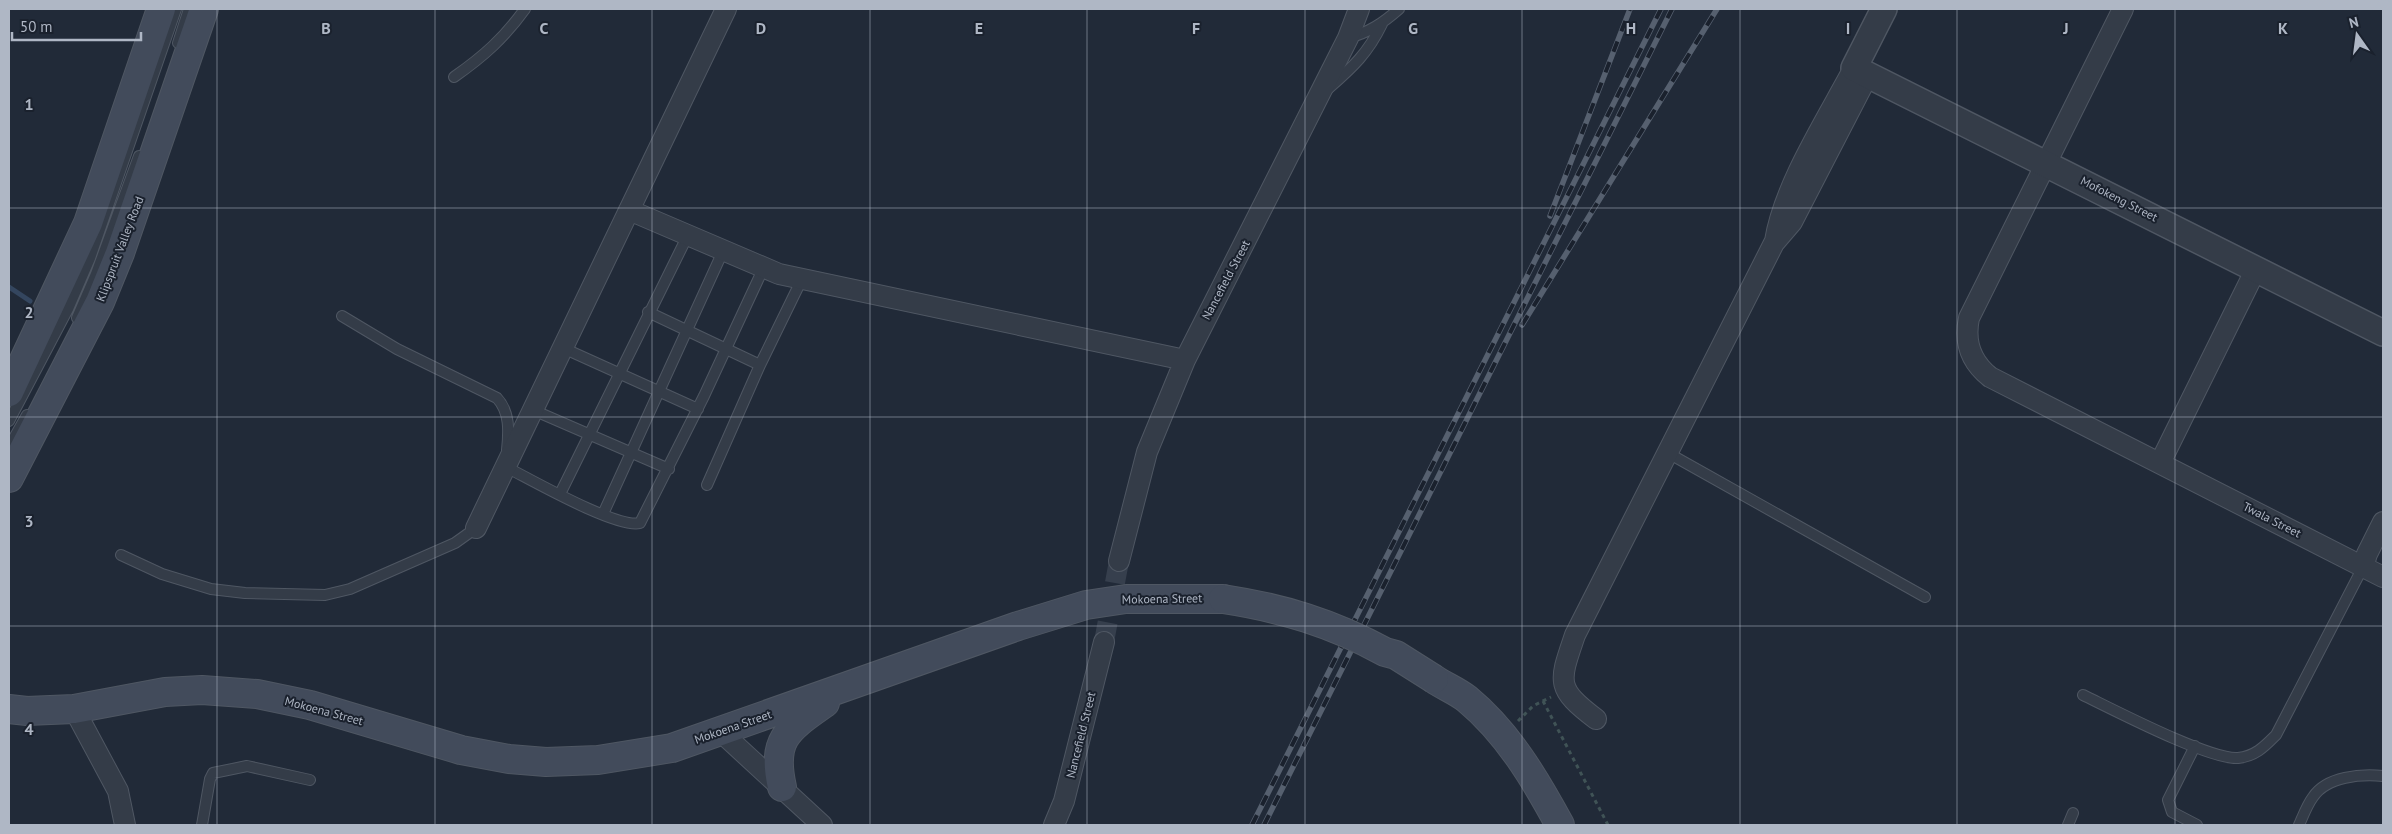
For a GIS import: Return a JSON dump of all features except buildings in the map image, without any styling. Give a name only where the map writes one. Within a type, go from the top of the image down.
[{"type":"main road","points":[[9,392],[88,223],[161,9]]},
{"type":"main road","name":"Klipspruit Valley Road","points":[[9,478],[95,311],[120,253],[204,9]]},
{"type":"main road","name":"Mokoena Street","points":[[9,709],[27,711],[74,709],[165,692],[202,690],[257,694],[310,706],[460,750],[509,759],[546,762],[598,760],[672,748],[1018,626],[1086,605],[1126,599],[1223,599],[1272,607],[1318,620],[1385,652],[1396,655],[1434,680],[1513,747],[1538,785],[1560,825]]},
{"type":"main road","points":[[782,787],[778,753],[784,739],[791,730],[812,712],[846,688]]},
{"type":"main road","name":"Mokoena Street","points":[[1460,704],[1501,760],[1541,825]]},
{"type":"street","points":[[476,528],[726,9]]},
{"type":"street","name":"Nancefield Street","points":[[1119,561],[1147,452],[1185,360],[1320,95],[1348,38],[1359,9]]},
{"type":"street","points":[[1861,71],[1884,9]]},
{"type":"street","points":[[1596,719],[1568,696],[1563,673],[1575,635],[1774,243],[1779,216],[1790,191],[1861,71],[1902,9]]},
{"type":"street","points":[[2048,163],[2123,9]]},
{"type":"street","name":"Mofokeng Street","points":[[1861,71],[2048,163],[2383,333]]},
{"type":"street","name":"Twala Street","points":[[2048,163],[1969,318],[1966,329],[1969,351],[1981,370],[1990,377],[2383,577]]},
{"type":"street","points":[[629,210],[779,274],[1185,360]]},
{"type":"street","points":[[2160,464],[2256,269]]},
{"type":"street","points":[[2363,567],[2367,554],[2383,522]]},
{"type":"street","name":"Nancefield Street","points":[[1054,825],[1064,801],[1104,642]]},
{"type":"street","points":[[74,709],[118,791],[125,825]]},
{"type":"street","points":[[721,732],[822,825]]},
{"type":"lane","name":"Klipspruit Valley Road","points":[[9,421],[68,308],[90,258],[176,9]]},
{"type":"lane","points":[[175,52],[190,9]]},
{"type":"lane","points":[[454,76],[483,57],[502,40],[526,9]]},
{"type":"lane","points":[[1348,38],[1367,33],[1382,24],[1399,9]]},
{"type":"lane","points":[[1320,95],[1358,63],[1373,43],[1382,24]]},
{"type":"lane","name":"Klipspruit Valley Road","points":[[72,329],[96,274],[144,142]]},
{"type":"lane","points":[[560,494],[648,312],[688,235]]},
{"type":"lane","points":[[603,514],[724,249]]},
{"type":"lane","points":[[342,316],[397,350],[496,398],[503,404],[508,425],[506,467],[622,522],[640,523],[698,409],[764,267]]},
{"type":"lane","points":[[707,485],[760,364],[802,279]]},
{"type":"lane","points":[[648,312],[689,329],[726,349],[760,364]]},
{"type":"lane","points":[[563,348],[698,409]]},
{"type":"lane","points":[[9,447],[32,404]]},
{"type":"lane","points":[[533,410],[668,468]]},
{"type":"lane","points":[[1668,453],[1925,597]]},
{"type":"lane","points":[[121,555],[162,574],[211,589],[245,593],[325,595],[350,589],[455,543],[476,528]]},
{"type":"lane","points":[[2083,695],[2223,757],[2237,758],[2253,755],[2264,748],[2276,735],[2363,567]]},
{"type":"lane","points":[[2195,746],[2168,800],[2172,812],[2197,825]]},
{"type":"lane","points":[[202,825],[210,779],[213,773],[247,766],[310,780]]},
{"type":"lane","points":[[2299,825],[2314,795],[2328,785],[2363,774],[2383,776]]},
{"type":"lane","points":[[2068,825],[2073,813]]},
{"type":"path","points":[[1516,723],[1533,706],[1544,701],[1608,825]]},
{"type":"waterway","points":[[9,287],[30,301]]},
{"type":"tunnel","points":[[1104,642],[1119,561]]},
{"type":"railway","points":[[1550,216],[1630,9]]},
{"type":"railway","points":[[1252,825],[1661,9]]},
{"type":"railway","points":[[1264,825],[1672,9]]},
{"type":"railway","points":[[1522,325],[1717,9]]}]
